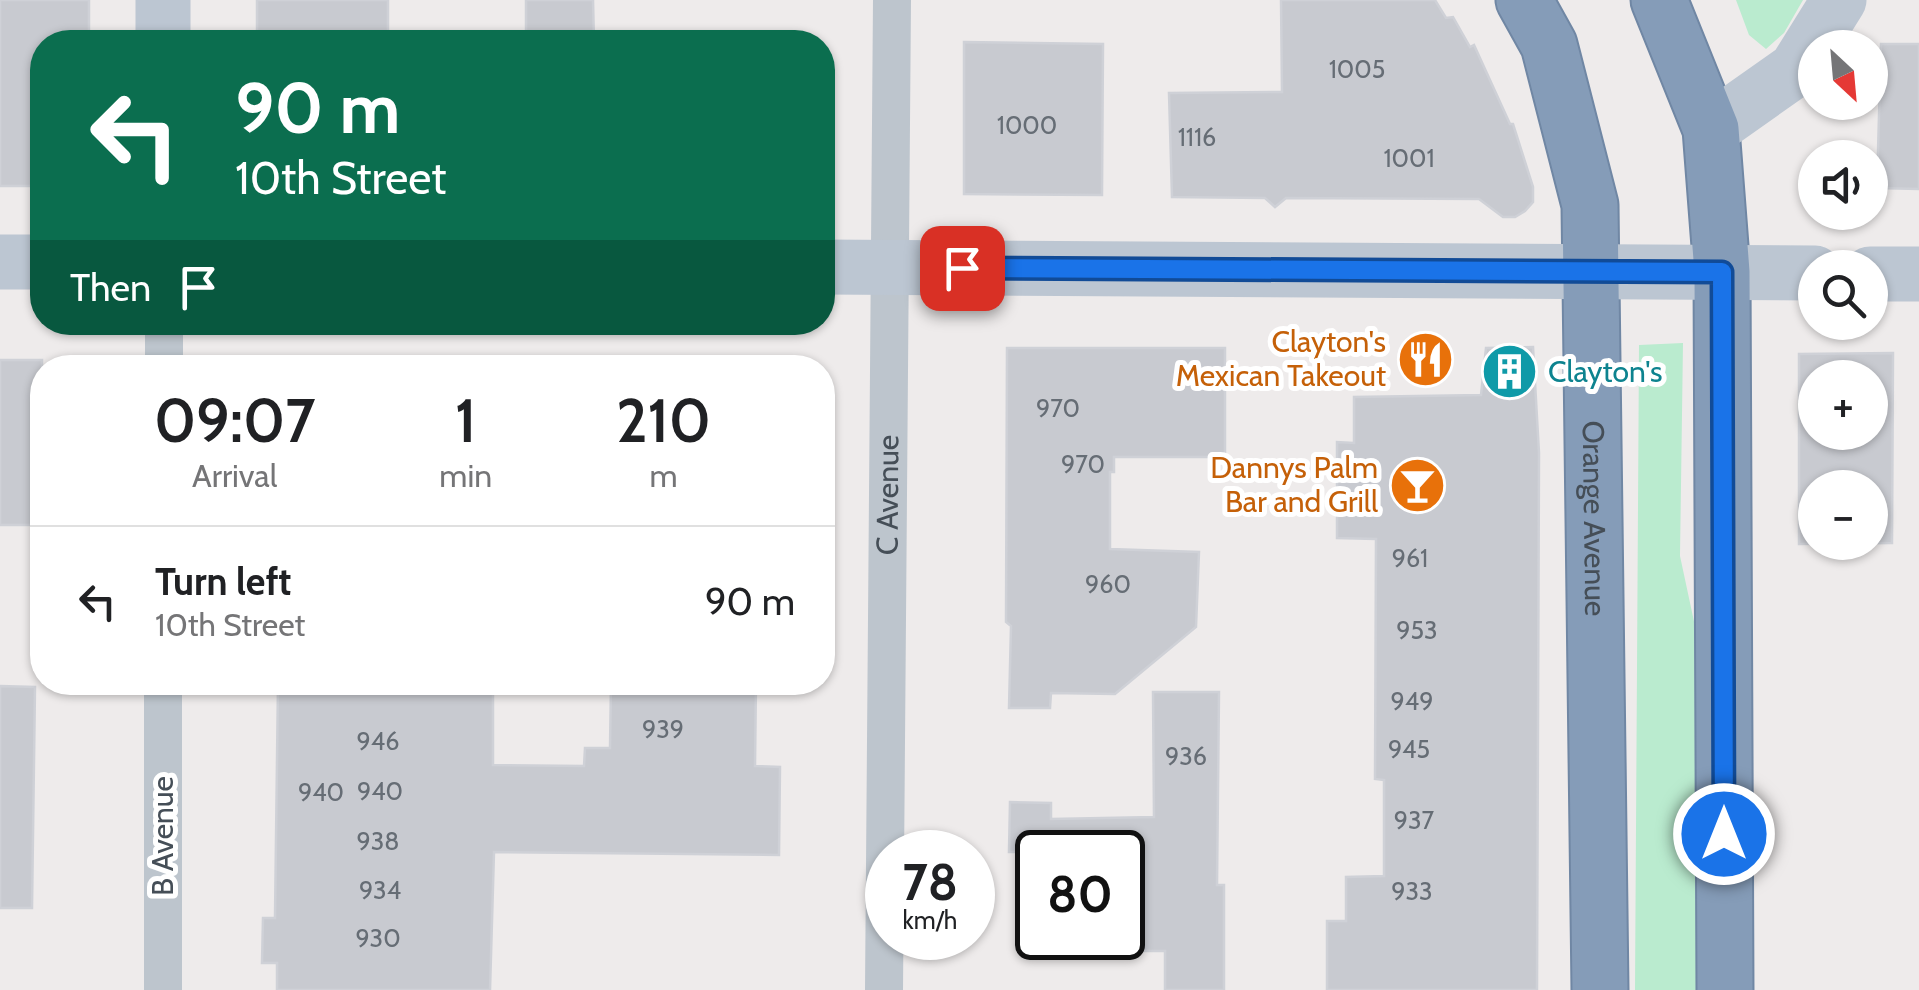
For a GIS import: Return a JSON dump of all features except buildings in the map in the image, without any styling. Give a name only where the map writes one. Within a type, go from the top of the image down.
[{"type":"highway","name":"Orange Avenue","points":[[1524,0],[1549,45],[1590,205],[1600,990]]},
{"type":"highway","points":[[1659,0],[1711,130],[1722,272],[1725,990]]},
{"type":"street","points":[[163,0],[164,30]]},
{"type":"street","name":"C Avenue","points":[[884,990],[892,0]]},
{"type":"street","points":[[1711,130],[1796,69],[1839,0]]},
{"type":"street","points":[[0,262],[30,262]]},
{"type":"street","points":[[835,267],[1798,273]]},
{"type":"street","points":[[1888,274],[1919,274]]},
{"type":"street","name":"B Avenue","points":[[163,695],[163,990]]},
{"type":"green space","points":[[1736,0],[1803,0],[1784,33],[1766,49],[1749,35]]},
{"type":"green space","points":[[1683,343],[1680,556],[1702,659],[1699,990],[1635,990],[1639,345]]},
{"type":"place","name":"Clayton's Mexican Takeout","points":[[1425,359]]},
{"type":"place","name":"Clayton's","points":[[1509,372]]},
{"type":"place","name":"Dannys Palm Bar and Grill","points":[[1417,485]]},
{"type":"route","points":[[962,268],[1722,272],[1724,834]]}]
